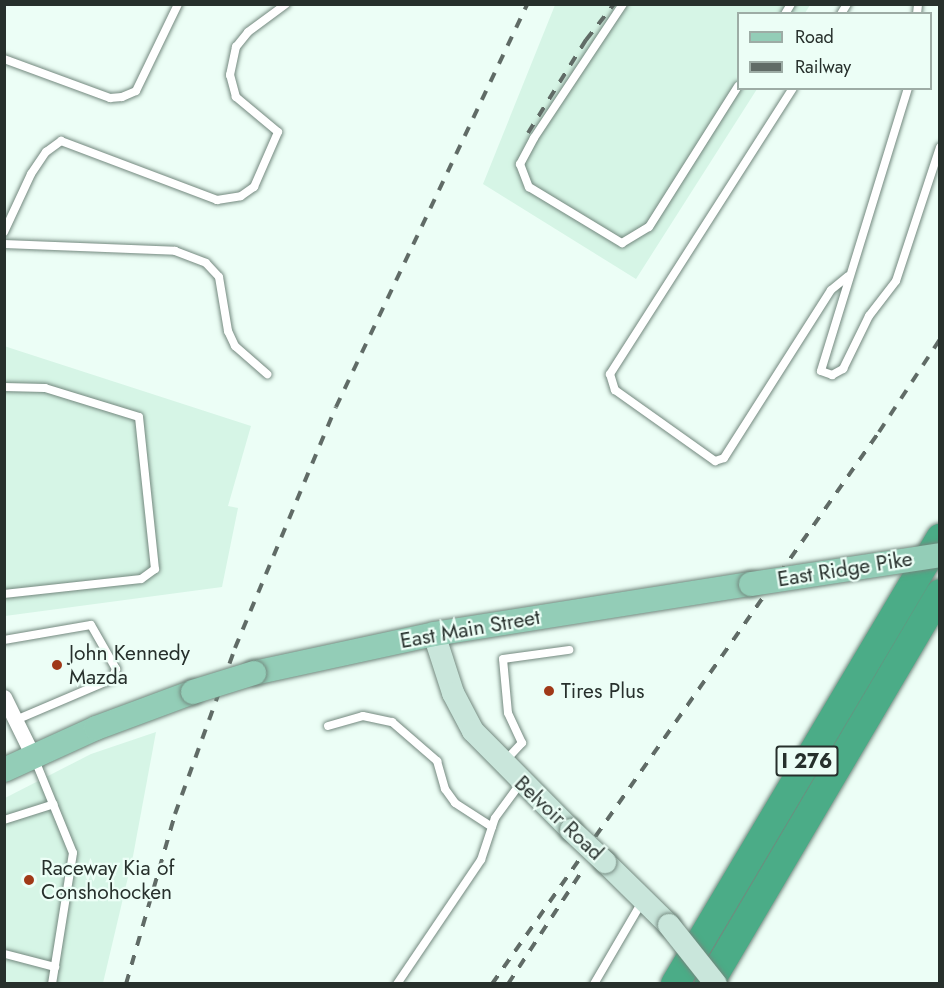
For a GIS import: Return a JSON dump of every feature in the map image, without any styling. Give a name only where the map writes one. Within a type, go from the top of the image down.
[{"type":"highway","name":"I 276","points":[[675,984],[939,538]]},
{"type":"highway","name":"I 276","points":[[709,984],[939,593]]},
{"type":"main road","name":"East Ridge Pike","points":[[751,584],[939,555]]},
{"type":"main road","name":"East Main Street","points":[[4,770],[33,756],[193,692],[254,673],[434,634],[751,584]]},
{"type":"street","name":"Belvoir Road","points":[[434,634],[463,715],[502,764],[644,899],[669,925],[716,984]]},
{"type":"street","points":[[4,697],[33,756]]},
{"type":"lane","points":[[4,59],[110,98],[122,97],[136,92],[178,4]]},
{"type":"lane","points":[[4,232],[31,174],[46,152],[61,141],[217,200],[241,196],[254,187],[278,132],[236,97],[230,75],[236,47],[248,32],[286,4]]},
{"type":"lane","points":[[623,4],[534,138],[520,164],[529,187],[622,243],[649,227],[737,88]]},
{"type":"lane","points":[[792,90],[610,374],[615,390],[715,461],[724,458],[831,290],[848,276]]},
{"type":"lane","points":[[907,90],[821,363],[821,371],[832,375],[843,369],[869,316],[896,281],[939,147]]},
{"type":"lane","points":[[4,244],[175,251],[206,263],[219,277],[228,331],[235,346],[267,374]]},
{"type":"lane","points":[[4,387],[45,388],[139,417],[155,569],[141,579],[4,594]]},
{"type":"lane","points":[[4,640],[92,625],[116,669],[112,679],[16,720]]},
{"type":"lane","points":[[502,764],[522,743],[508,713],[503,659],[569,650]]},
{"type":"lane","points":[[328,726],[363,716],[392,722],[437,761],[445,789],[455,803],[492,826]]},
{"type":"lane","points":[[33,756],[73,853],[52,984]]},
{"type":"lane","points":[[397,984],[481,860],[492,826],[521,783]]},
{"type":"lane","points":[[4,820],[54,804]]},
{"type":"lane","points":[[594,984],[644,899]]},
{"type":"lane","points":[[5,954],[55,967]]},
{"type":"shaded area","points":[[555,5],[810,5],[806,12],[737,12],[737,90],[756,90],[636,279],[483,184]]},
{"type":"shaded area","points":[[4,346],[251,426],[228,506],[238,508],[222,587],[5,616]]},
{"type":"shaded area","points":[[156,732],[133,856],[103,983],[5,984],[5,798],[91,754]]},
{"type":"railway","points":[[126,984],[175,814],[235,648],[336,407],[527,4]]},
{"type":"railway","points":[[528,133],[586,40],[614,4]]},
{"type":"railway","points":[[492,984],[879,432],[940,339]]},
{"type":"railway","points":[[508,984],[582,871]]},
{"type":"place","name":"John Kennedy Mazda","points":[[57,665]]},
{"type":"place","name":"Tires Plus","points":[[549,691]]},
{"type":"place","name":"Raceway Kia of Conshohocken","points":[[29,880]]}]
